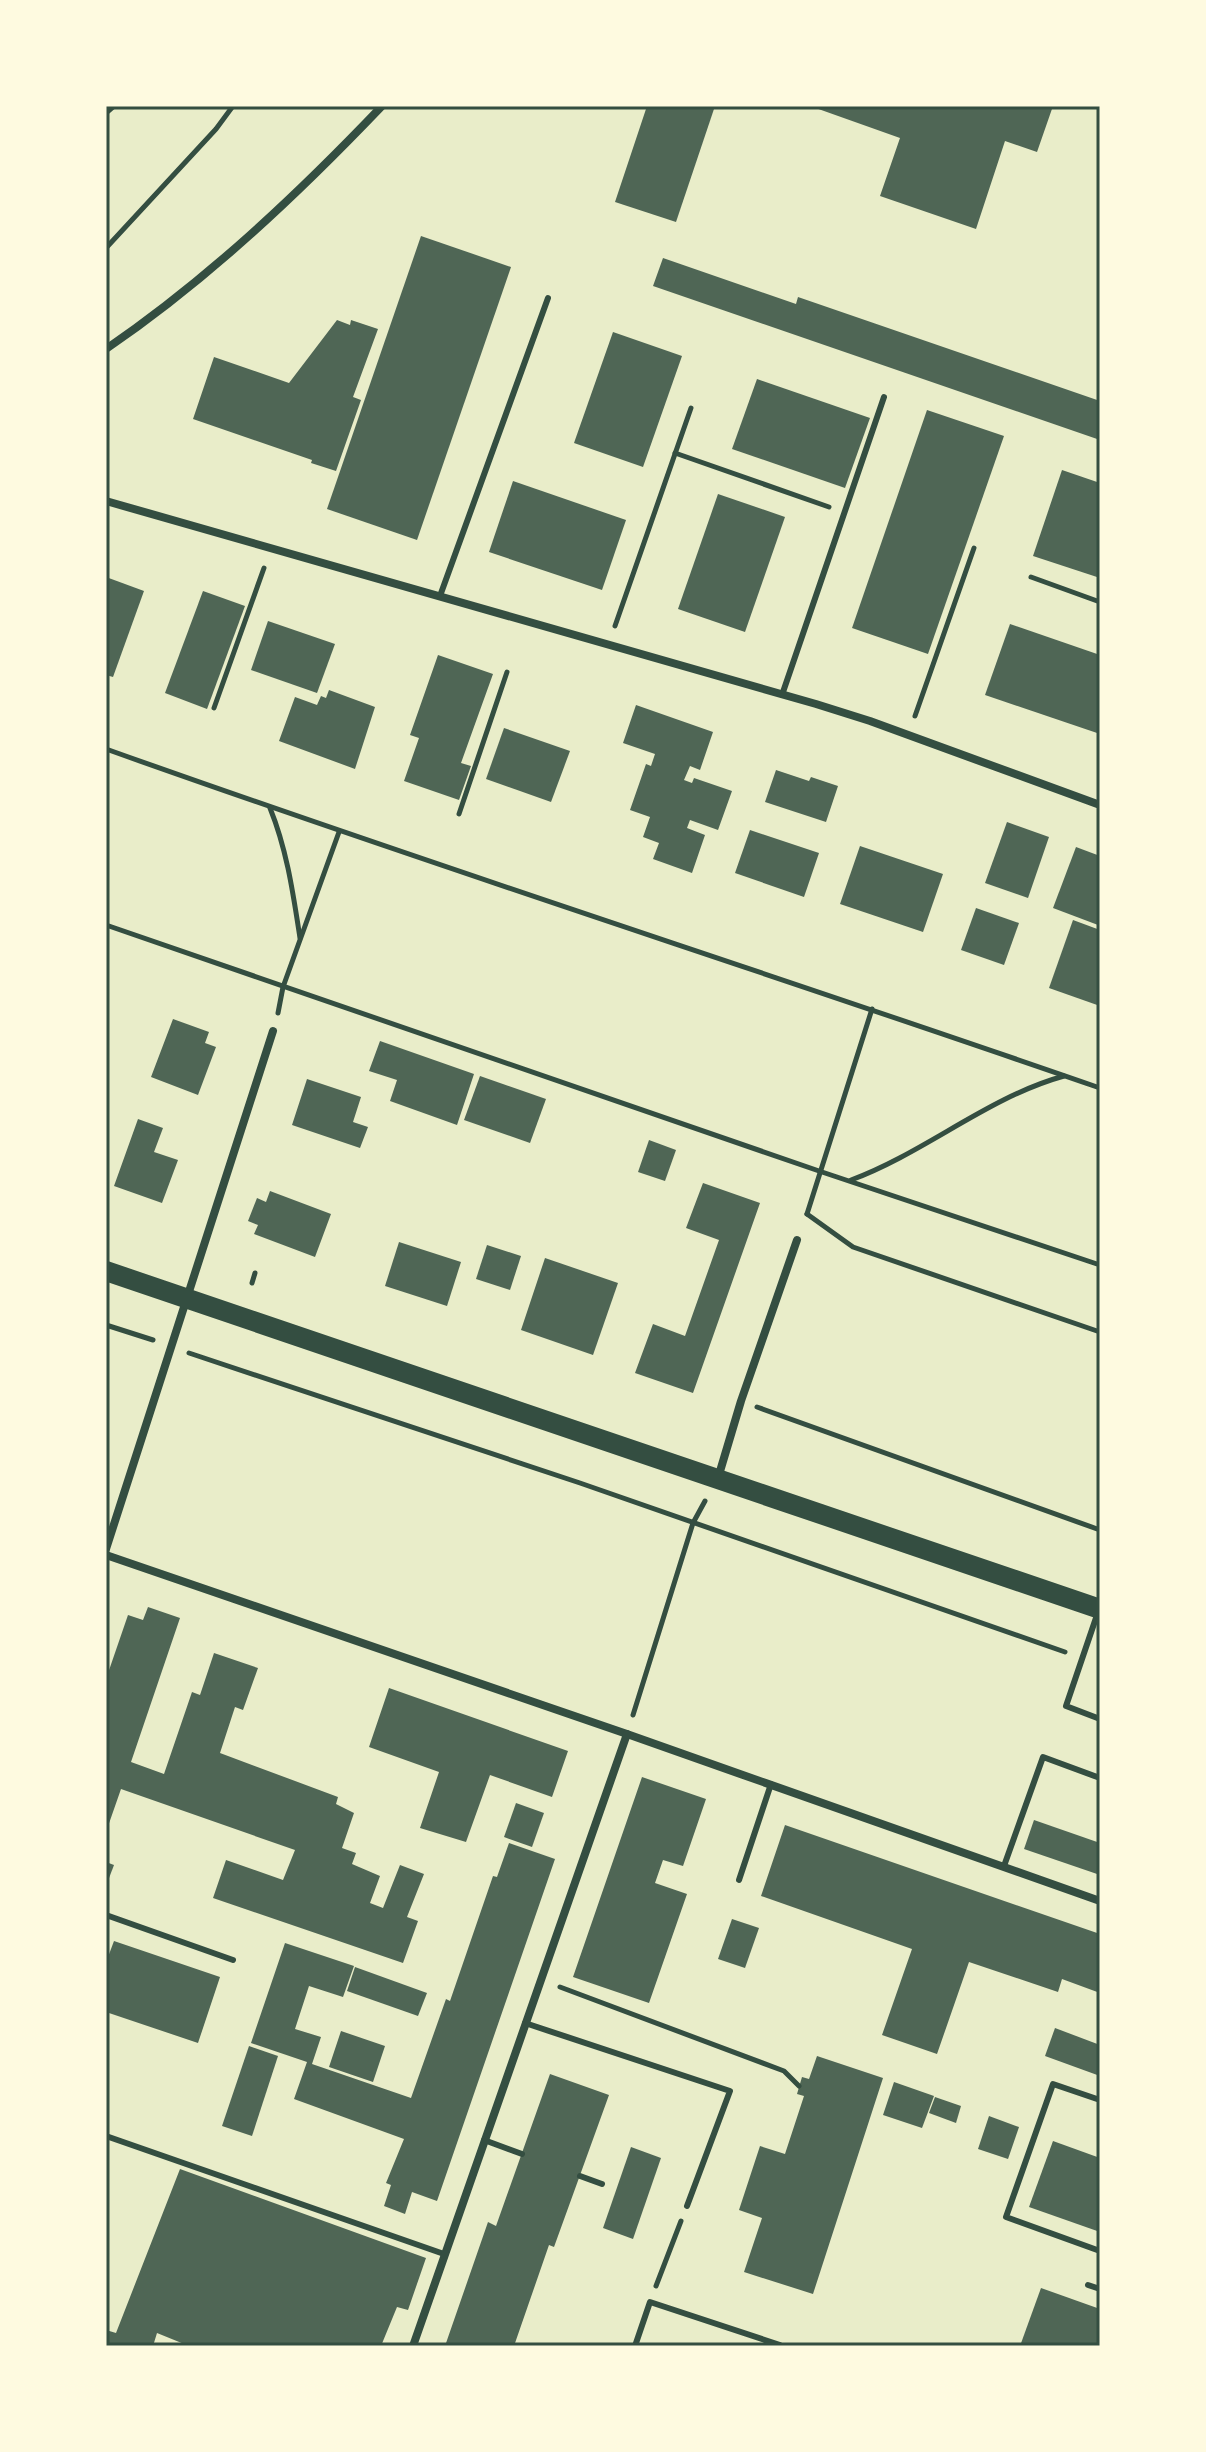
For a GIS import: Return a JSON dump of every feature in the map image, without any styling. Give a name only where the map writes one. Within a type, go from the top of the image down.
[{"type":"main road","points":[[106,1271],[1099,1609]]},
{"type":"street","points":[[106,349],[221,259],[300,188],[382,106]]},
{"type":"street","points":[[106,501],[782,695],[908,735],[1100,805]]},
{"type":"street","points":[[106,1549],[273,1031]]},
{"type":"street","points":[[717,1480],[797,1240]]},
{"type":"street","points":[[106,1555],[1100,1901]]},
{"type":"street","points":[[413,2346],[627,1734]]},
{"type":"lane","points":[[440,596],[548,298]]},
{"type":"lane","points":[[782,695],[884,397]]},
{"type":"lane","points":[[1099,1609],[1066,1706],[1100,1719]]},
{"type":"lane","points":[[1004,1866],[1043,1757],[1100,1778]]},
{"type":"lane","points":[[739,1880],[771,1784]]},
{"type":"lane","points":[[106,1915],[233,1960]]},
{"type":"lane","points":[[525,2023],[730,2091],[687,2206]]},
{"type":"lane","points":[[1100,2100],[1053,2084],[1006,2217],[1100,2251]]},
{"type":"lane","points":[[106,2136],[444,2254]]},
{"type":"lane","points":[[484,2140],[522,2154]]},
{"type":"lane","points":[[580,2176],[602,2184]]},
{"type":"lane","points":[[1088,2285],[1100,2289]]},
{"type":"lane","points":[[635,2346],[650,2302],[780,2345]]},
{"type":"path","points":[[106,113],[114,106]]},
{"type":"path","points":[[106,248],[216,129],[233,106]]},
{"type":"path","points":[[609,645],[691,408]]},
{"type":"path","points":[[675,453],[845,512]]},
{"type":"path","points":[[214,708],[271,548]]},
{"type":"path","points":[[908,735],[974,548]]},
{"type":"path","points":[[1031,577],[1100,602]]},
{"type":"path","points":[[459,814],[507,672]]},
{"type":"path","points":[[106,749],[339,832],[1100,1088]]},
{"type":"path","points":[[270,808],[281,834],[300,939]]},
{"type":"path","points":[[273,1031],[283,987],[339,832]]},
{"type":"path","points":[[106,925],[1100,1265]]},
{"type":"path","points":[[797,1240],[822,1172],[872,1009]]},
{"type":"path","points":[[849,1181],[887,1167],[1004,1099],[1037,1083],[1065,1075]]},
{"type":"path","points":[[807,1214],[853,1247],[1100,1332]]},
{"type":"path","points":[[252,1283],[255,1273]]},
{"type":"path","points":[[106,1325],[133,1334]]},
{"type":"path","points":[[204,1358],[1082,1657]]},
{"type":"path","points":[[741,1401],[1100,1530]]},
{"type":"path","points":[[627,1734],[693,1523],[717,1480]]},
{"type":"path","points":[[541,1979],[784,2071],[799,2086]]},
{"type":"path","points":[[650,2302],[687,2206]]},
{"type":"building","points":[[647,106],[715,106],[676,222],[615,202]]},
{"type":"building","points":[[810,106],[1053,106],[1037,152],[1005,141],[976,229],[880,196],[900,138]]},
{"type":"building","points":[[421,236],[511,267],[417,540],[327,509]]},
{"type":"building","points":[[663,258],[796,304],[798,297],[1100,401],[1100,440],[653,286]]},
{"type":"building","points":[[337,320],[350,325],[351,320],[378,329],[353,397],[361,400],[336,471],[193,419],[214,357],[289,383]]},
{"type":"building","points":[[613,332],[682,356],[643,467],[574,443]]},
{"type":"building","points":[[757,379],[870,418],[845,488],[732,449]]},
{"type":"building","points":[[927,410],[1004,436],[928,654],[852,628]]},
{"type":"building","points":[[1062,470],[1100,483],[1100,578],[1033,556]]},
{"type":"building","points":[[513,481],[626,520],[602,590],[489,552]]},
{"type":"building","points":[[718,494],[785,517],[745,632],[678,609]]},
{"type":"building","points":[[106,577],[144,591],[113,677],[106,675]]},
{"type":"building","points":[[203,591],[245,606],[207,709],[165,693]]},
{"type":"building","points":[[268,621],[335,644],[317,693],[251,670]]},
{"type":"building","points":[[1010,624],[1100,655],[1100,734],[985,695]]},
{"type":"building","points":[[438,655],[493,674],[461,763],[471,766],[459,800],[404,781],[419,738],[410,735]]},
{"type":"building","points":[[329,690],[375,707],[355,769],[279,741],[295,697],[317,705],[321,696],[326,698]]},
{"type":"building","points":[[636,705],[713,732],[700,770],[690,766],[684,780],[692,783],[694,778],[732,791],[718,830],[690,820],[687,828],[705,835],[692,873],[653,859],[659,843],[643,837],[650,817],[630,810],[646,764],[651,766],[655,754],[623,743]]},
{"type":"building","points":[[504,728],[570,751],[551,802],[486,779]]},
{"type":"building","points":[[776,770],[809,781],[811,777],[838,786],[826,822],[765,802]]},
{"type":"building","points":[[1007,822],[1049,837],[1028,898],[985,883]]},
{"type":"building","points":[[750,830],[819,853],[804,897],[735,873]]},
{"type":"building","points":[[860,846],[943,874],[923,932],[840,904]]},
{"type":"building","points":[[1076,847],[1100,856],[1098,925],[1053,908]]},
{"type":"building","points":[[976,908],[1019,923],[1004,965],[961,950]]},
{"type":"building","points":[[1073,920],[1100,930],[1100,1006],[1049,988]]},
{"type":"building","points":[[173,1019],[209,1032],[205,1043],[216,1047],[198,1095],[151,1077]]},
{"type":"building","points":[[380,1041],[474,1074],[457,1125],[390,1101],[397,1080],[369,1071]]},
{"type":"building","points":[[480,1076],[546,1099],[530,1143],[464,1120]]},
{"type":"building","points":[[307,1079],[361,1097],[353,1122],[368,1127],[360,1148],[292,1125]]},
{"type":"building","points":[[138,1119],[163,1128],[154,1152],[178,1160],[162,1203],[114,1186]]},
{"type":"building","points":[[649,1140],[676,1150],[665,1181],[638,1172]]},
{"type":"building","points":[[703,1183],[760,1203],[693,1393],[635,1373],[653,1324],[685,1336],[719,1240],[686,1228]]},
{"type":"building","points":[[270,1191],[331,1214],[315,1257],[254,1234],[258,1225],[248,1221],[257,1198],[266,1202]]},
{"type":"building","points":[[399,1242],[461,1262],[447,1306],[385,1286]]},
{"type":"building","points":[[487,1245],[521,1256],[510,1290],[476,1279]]},
{"type":"building","points":[[545,1258],[618,1283],[593,1355],[521,1330]]},
{"type":"building","points":[[148,1607],[180,1618],[131,1762],[164,1774],[192,1692],[200,1695],[214,1653],[258,1668],[243,1710],[235,1707],[220,1753],[338,1797],[336,1804],[354,1813],[342,1848],[356,1853],[352,1864],[380,1876],[370,1903],[383,1908],[400,1865],[424,1874],[407,1917],[418,1921],[403,1963],[213,1898],[226,1860],[283,1880],[295,1850],[121,1789],[106,1832],[106,1679],[128,1615],[143,1620]]},
{"type":"building","points":[[389,1688],[568,1751],[552,1797],[490,1775],[466,1842],[420,1828],[439,1772],[369,1747]]},
{"type":"building","points":[[642,1777],[706,1799],[683,1866],[663,1860],[655,1883],[687,1894],[649,2003],[573,1977]]},
{"type":"building","points":[[516,1803],[544,1813],[532,1847],[504,1837]]},
{"type":"building","points":[[1034,1820],[1100,1843],[1100,1875],[1024,1849]]},
{"type":"building","points":[[785,1825],[1100,1934],[1100,1993],[1062,1979],[1058,1992],[969,1962],[937,2054],[882,2035],[912,1949],[761,1896]]},
{"type":"building","points":[[509,1843],[555,1859],[437,2201],[412,2192],[405,2214],[384,2206],[391,2185],[386,2183],[404,2139],[294,2099],[307,2062],[251,2043],[285,1943],[354,1966],[343,1997],[309,1986],[295,2029],[321,2037],[312,2064],[411,2098],[446,1999],[450,2001],[493,1876],[497,1877]]},
{"type":"building","points":[[106,1862],[114,1865],[106,1886]]},
{"type":"building","points":[[732,1919],[759,1928],[745,1968],[718,1959]]},
{"type":"building","points":[[114,1941],[220,1977],[198,2043],[106,2012],[106,1956]]},
{"type":"building","points":[[355,1967],[427,1993],[418,2016],[347,1991]]},
{"type":"building","points":[[1055,2028],[1100,2045],[1100,2076],[1045,2056]]},
{"type":"building","points":[[341,2031],[385,2046],[373,2082],[329,2067]]},
{"type":"building","points":[[249,2046],[278,2056],[252,2136],[222,2126]]},
{"type":"building","points":[[817,2056],[883,2078],[813,2294],[744,2272],[762,2218],[739,2210],[760,2146],[785,2154],[804,2096],[797,2094],[802,2077],[809,2079]]},
{"type":"building","points":[[550,2074],[609,2095],[554,2247],[549,2245],[514,2346],[445,2346],[488,2222],[496,2226]]},
{"type":"building","points":[[894,2082],[934,2096],[922,2128],[883,2115]]},
{"type":"building","points":[[935,2097],[961,2106],[956,2123],[929,2113]]},
{"type":"building","points":[[989,2116],[1019,2127],[1008,2159],[978,2149]]},
{"type":"building","points":[[1053,2141],[1100,2158],[1100,2232],[1029,2207]]},
{"type":"building","points":[[631,2147],[661,2158],[633,2239],[603,2228]]},
{"type":"building","points":[[180,2169],[426,2258],[408,2310],[397,2307],[381,2346],[189,2346],[157,2333],[153,2346],[106,2346],[106,2330],[116,2333]]},
{"type":"building","points":[[1041,2288],[1100,2309],[1100,2346],[1020,2346]]}]
